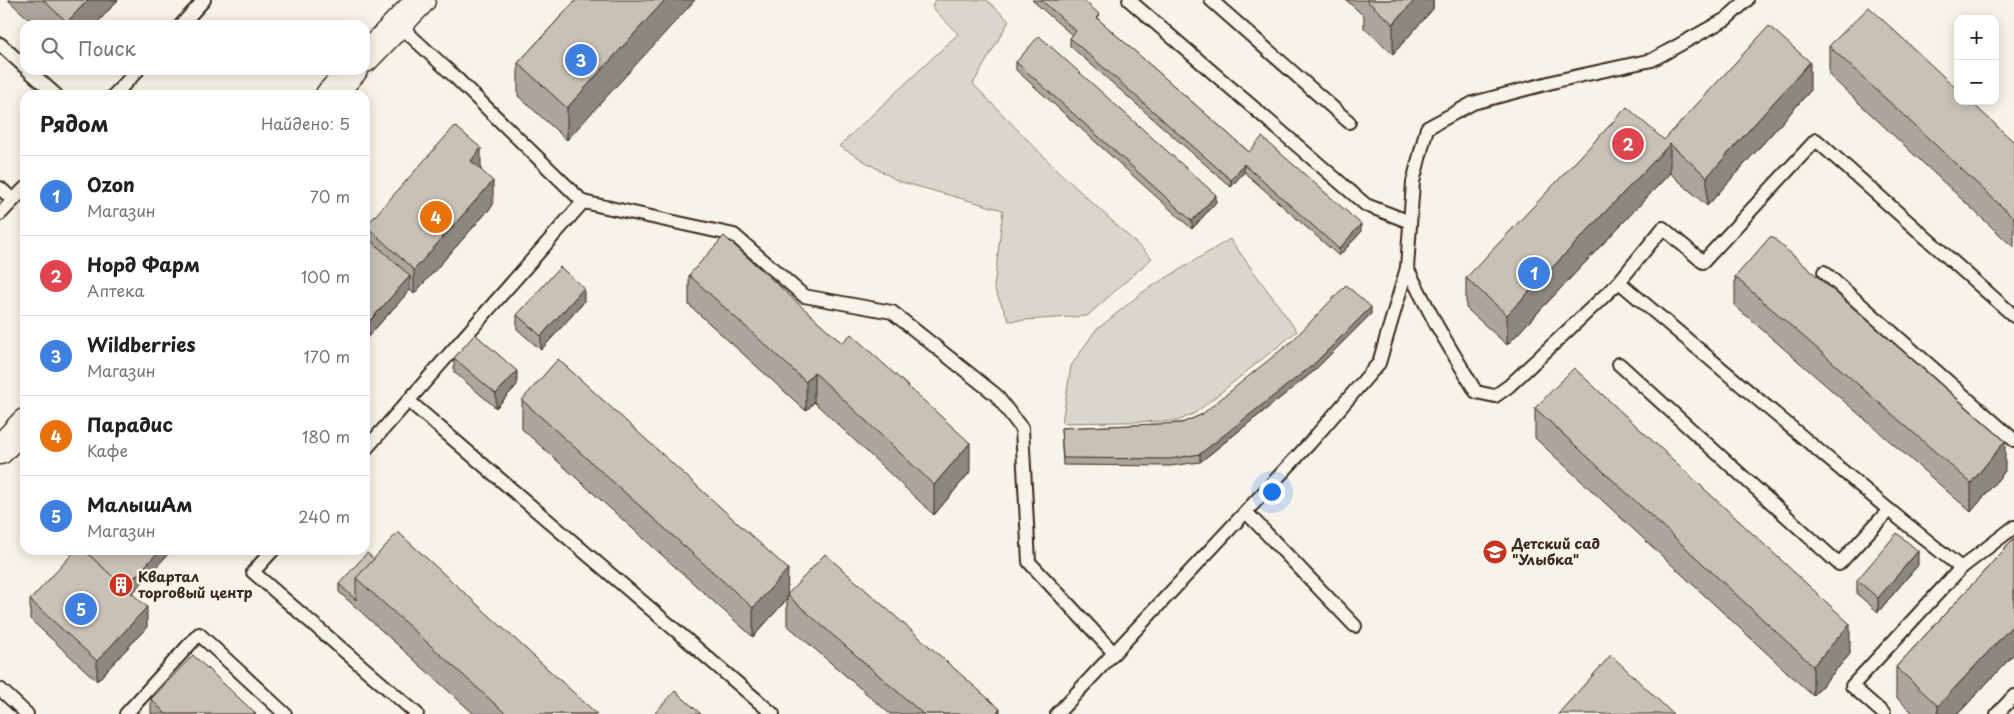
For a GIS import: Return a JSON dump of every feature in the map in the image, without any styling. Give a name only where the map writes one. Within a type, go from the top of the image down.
[{"type":"main road","points":[[370,53],[421,0]]},
{"type":"main road","points":[[335,90],[348,75]]},
{"type":"main road","points":[[0,450],[20,429]]},
{"type":"lane","points":[[185,20],[204,0]]},
{"type":"lane","points":[[1129,0],[1366,206],[1410,222]]},
{"type":"lane","points":[[1211,0],[1349,122]]},
{"type":"lane","points":[[1059,713],[1309,444],[1379,364],[1407,268],[1413,182],[1426,128],[1473,103],[1560,80],[1652,60],[1726,19],[1747,0]]},
{"type":"lane","points":[[398,24],[583,202],[734,235],[804,296],[892,312],[996,395],[1022,429],[1028,562],[1114,653]]},
{"type":"lane","points":[[0,44],[20,62]]},
{"type":"lane","points":[[34,75],[50,90]]},
{"type":"lane","points":[[119,90],[133,75]]},
{"type":"lane","points":[[1407,268],[1476,392],[1495,396],[1509,386],[1619,282],[1663,228],[1703,262],[1816,140],[2014,316]]},
{"type":"lane","points":[[0,188],[13,200]]},
{"type":"lane","points":[[0,214],[20,193]]},
{"type":"lane","points":[[370,445],[410,402],[583,202]]},
{"type":"lane","points":[[1824,272],[2014,440]]},
{"type":"lane","points":[[1619,282],[1889,510],[1961,568]]},
{"type":"lane","points":[[1619,364],[1839,564],[1889,510]]},
{"type":"lane","points":[[410,402],[773,714]]},
{"type":"lane","points":[[1246,512],[1355,626]]},
{"type":"lane","points":[[1884,714],[1852,686],[1961,568],[2014,527]]},
{"type":"lane","points":[[268,555],[253,572],[417,714]]},
{"type":"lane","points":[[126,714],[199,634],[285,714]]},
{"type":"lane","points":[[0,688],[27,714]]},
{"type":"lane","points":[[1998,714],[2014,696]]},
{"type":"shaded area","points":[[935,0],[987,0],[1009,21],[973,84],[1056,169],[1152,258],[1087,316],[1009,321],[994,288],[1003,210],[898,181],[839,146],[958,34],[932,7]]},
{"type":"shaded area","points":[[1230,239],[1297,331],[1195,413],[1178,421],[1062,423],[1071,366],[1095,331],[1143,292]]},
{"type":"building","points":[[43,0],[88,0],[69,20],[65,20]]},
{"type":"building","points":[[576,0],[665,0],[567,108],[518,63]]},
{"type":"building","points":[[1041,0],[1083,0],[1100,15],[1097,18],[1249,152],[1262,137],[1361,224],[1339,249],[1244,164],[1231,180],[1070,38],[1076,31]]},
{"type":"building","points":[[1366,0],[1415,0],[1393,24]]},
{"type":"building","points":[[1869,7],[1954,86],[1954,105],[1974,105],[2014,142],[2014,218],[1829,46]]},
{"type":"building","points":[[1769,26],[1810,62],[1707,177],[1670,144],[1507,315],[1466,278],[1627,107],[1664,140]]},
{"type":"building","points":[[1039,36],[1216,195],[1192,221],[1016,62]]},
{"type":"building","points":[[455,126],[481,148],[471,161],[493,181],[414,270],[370,230],[370,222]]},
{"type":"building","points":[[724,236],[842,343],[851,334],[970,443],[934,485],[814,372],[806,382],[689,275]]},
{"type":"building","points":[[1771,236],[2005,441],[1971,483],[1735,277]]},
{"type":"building","points":[[370,240],[410,276],[370,320]]},
{"type":"building","points":[[560,267],[584,288],[541,336],[517,315]]},
{"type":"building","points":[[1346,285],[1371,307],[1314,364],[1200,454],[1170,459],[1063,458],[1061,428],[1182,423],[1201,415],[1292,341]]},
{"type":"building","points":[[475,334],[517,371],[496,394],[454,358]]},
{"type":"building","points":[[558,359],[788,569],[753,608],[522,400]]},
{"type":"building","points":[[1574,368],[1850,624],[1813,666],[1535,408]]},
{"type":"building","points":[[398,532],[597,714],[506,714],[356,578]]},
{"type":"building","points":[[1897,533],[1918,551],[1878,598],[1857,580]]},
{"type":"building","points":[[2014,539],[2014,624],[1938,706],[1896,667]]},
{"type":"building","points":[[825,554],[1000,709],[995,714],[923,714],[787,595]]},
{"type":"building","name":"Квартал торговый центр","points":[[71,555],[90,555],[147,607],[97,661],[30,600]]},
{"type":"building","points":[[89,555],[155,555],[125,588]]},
{"type":"building","points":[[365,555],[369,555],[374,559],[356,578],[356,600],[339,584]]},
{"type":"building","points":[[193,655],[256,714],[166,714],[151,699]]},
{"type":"building","points":[[1611,655],[1673,714],[1558,714]]},
{"type":"building","points":[[675,691],[701,714],[654,714]]},
{"type":"place","name":"Wildberries","points":[[581,60]]},
{"type":"place","name":"Норд Фарм","points":[[1628,144]]},
{"type":"place","name":"Парадис","points":[[436,217]]},
{"type":"place","name":"Ozon","points":[[1534,273]]},
{"type":"place","name":"Детский сад \"Улыбка\"","points":[[1495,552]]},
{"type":"place","name":"Квартал торговый центр","points":[[121,585]]},
{"type":"place","name":"МалышАм","points":[[81,609]]}]
